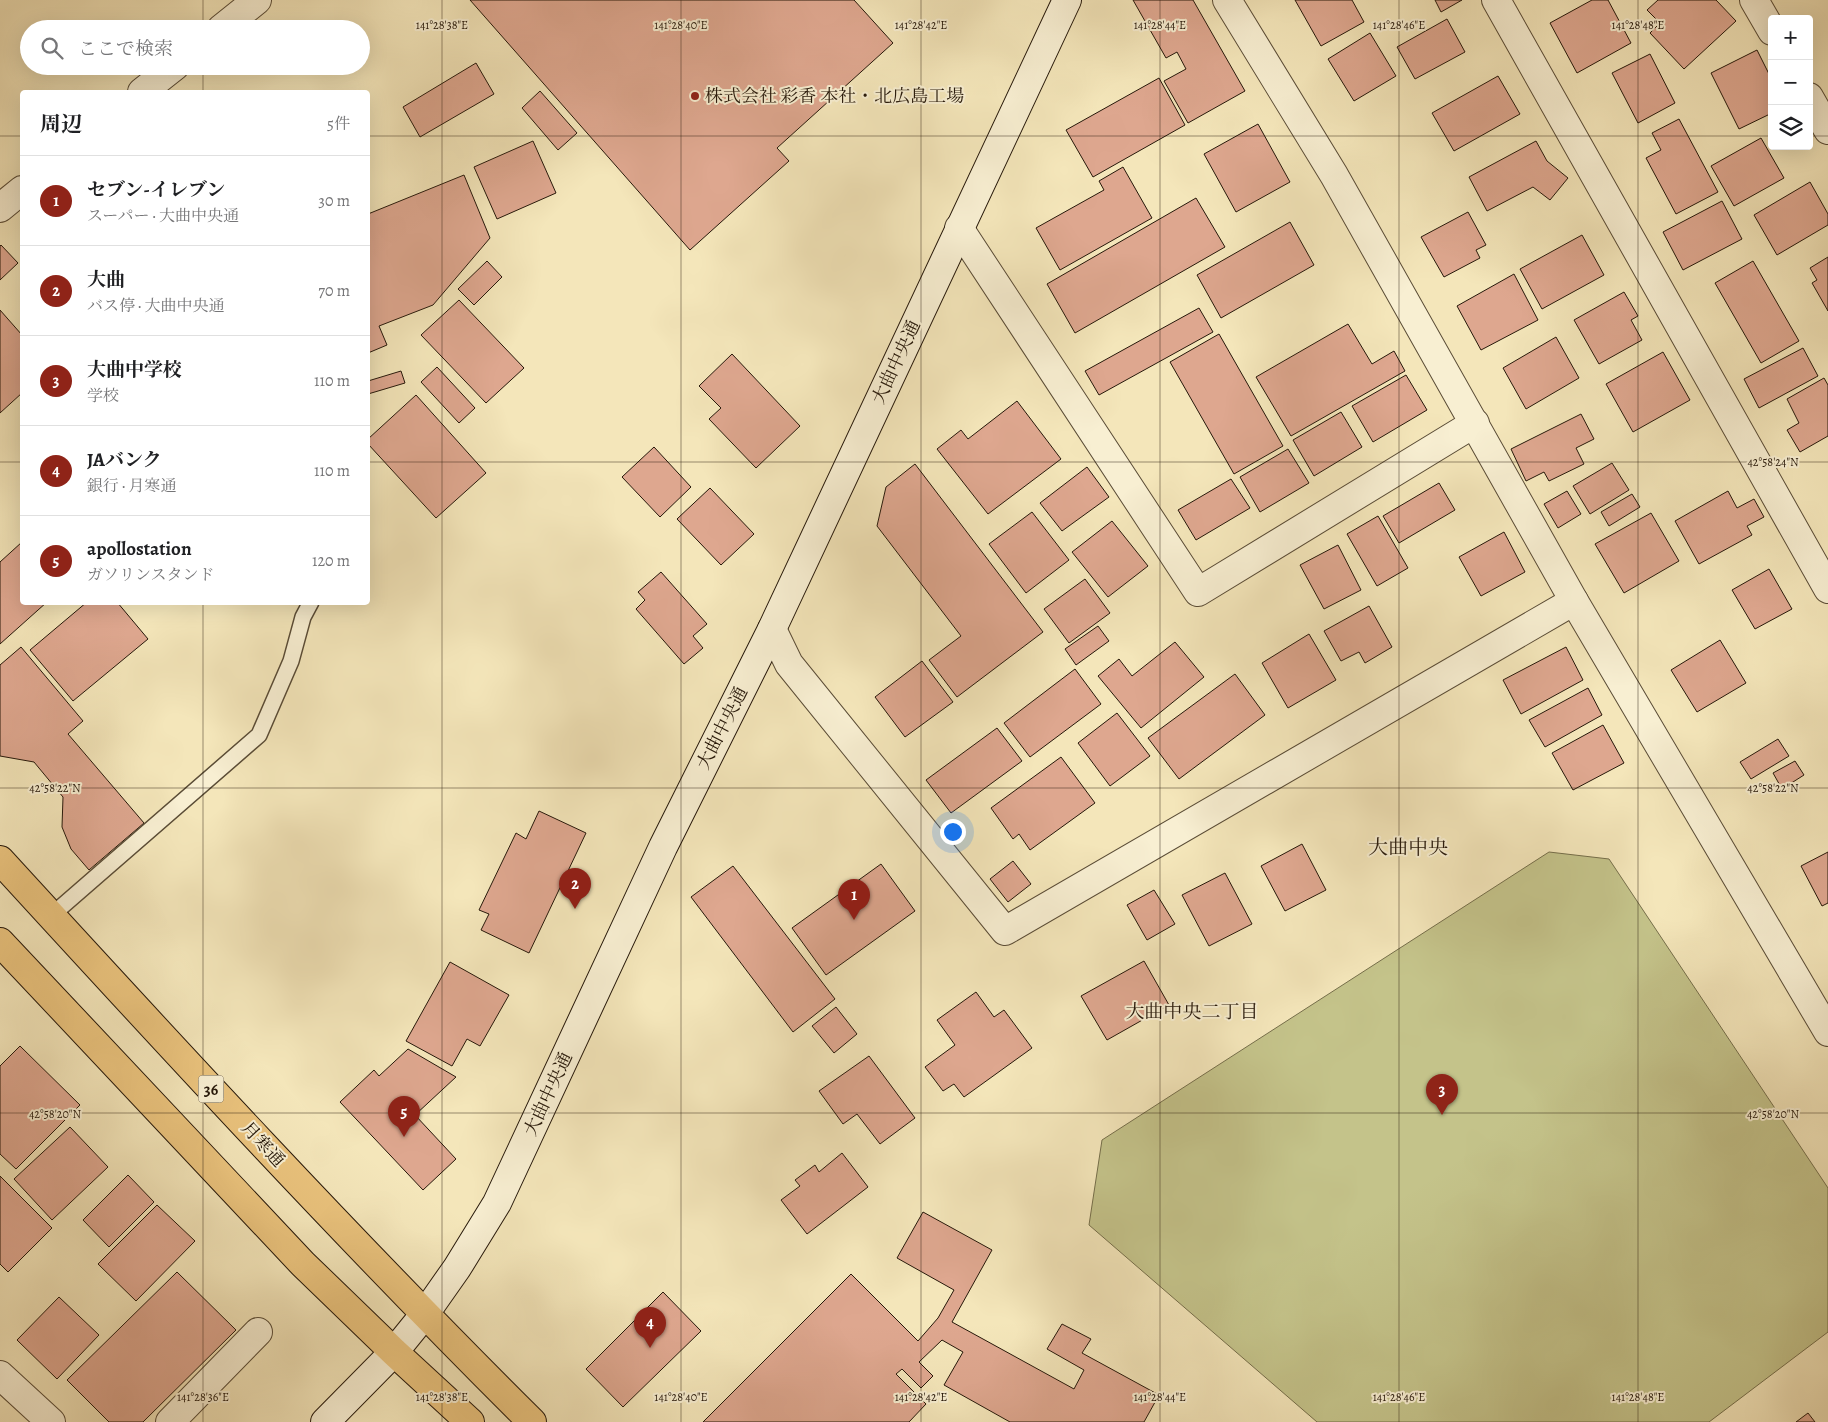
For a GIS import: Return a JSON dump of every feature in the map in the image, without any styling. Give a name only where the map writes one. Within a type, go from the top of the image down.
[{"type":"highway","name":"月寒通","points":[[0,860],[176,1052],[424,1315],[532,1422]]},
{"type":"highway","points":[[0,942],[303,1264],[470,1422]]},
{"type":"street","points":[[232,20],[257,0]]},
{"type":"street","name":"大曲中央通","points":[[325,1422],[394,1352],[424,1315],[457,1268],[497,1203],[663,847],[772,629],[1067,0]]},
{"type":"street","points":[[1227,0],[1334,175],[1574,601],[1828,1032]]},
{"type":"street","points":[[1496,0],[1828,589]]},
{"type":"street","points":[[1754,0],[1768,25]]},
{"type":"street","points":[[145,90],[164,75]]},
{"type":"street","points":[[1813,104],[1828,130]]},
{"type":"street","points":[[0,208],[20,192]]},
{"type":"street","points":[[959,228],[1198,592],[1475,423]]},
{"type":"street","points":[[772,629],[789,664],[1005,931],[1574,601]]},
{"type":"street","points":[[170,1422],[258,1332]]},
{"type":"street","points":[[0,1375],[51,1422]]},
{"type":"lane","points":[[52,915],[259,735],[291,662],[303,618],[310,605]]},
{"type":"shaded area","points":[[1549,852],[1609,859],[1828,1188],[1828,1332],[1709,1422],[1317,1422],[1089,1225],[1102,1140]]},
{"type":"building","name":"株式会社 彩香 本社・北広島工場","points":[[470,0],[854,0],[893,43],[777,148],[789,161],[690,250]]},
{"type":"building","points":[[1133,0],[1193,0],[1245,91],[1188,123],[1164,81],[1186,69],[1177,52],[1166,58]]},
{"type":"building","points":[[1295,0],[1352,0],[1364,22],[1321,46]]},
{"type":"building","points":[[1435,0],[1462,0],[1441,12]]},
{"type":"building","points":[[1592,0],[1608,0],[1631,43],[1577,73],[1550,23]]},
{"type":"building","points":[[1658,0],[1716,0],[1736,21],[1684,69],[1650,33],[1660,23],[1647,10]]},
{"type":"building","points":[[1447,19],[1465,52],[1415,79],[1397,47]]},
{"type":"building","points":[[1370,33],[1396,76],[1354,101],[1328,59]]},
{"type":"building","points":[[1757,50],[1768,72],[1768,115],[1739,129],[1711,73]]},
{"type":"building","points":[[1650,54],[1675,103],[1638,123],[1612,73]]},
{"type":"building","points":[[476,63],[494,94],[420,137],[403,107]]},
{"type":"building","points":[[1498,76],[1520,114],[1454,151],[1432,113]]},
{"type":"building","points":[[1159,78],[1185,125],[1093,177],[1066,130]]},
{"type":"building","points":[[540,91],[577,133],[558,150],[522,108]]},
{"type":"building","points":[[1679,119],[1718,192],[1676,214],[1646,158],[1661,150],[1652,133]]},
{"type":"building","points":[[1258,124],[1290,182],[1236,212],[1204,154]]},
{"type":"building","points":[[1761,138],[1784,178],[1734,206],[1711,166]]},
{"type":"building","points":[[533,141],[556,193],[497,219],[474,167]]},
{"type":"building","points":[[1536,141],[1547,161],[1568,178],[1550,200],[1533,187],[1487,211],[1469,177]]},
{"type":"building","points":[[1123,167],[1152,218],[1060,270],[1036,228],[1104,190],[1099,181]]},
{"type":"building","points":[[464,175],[490,238],[433,305],[379,326],[387,345],[370,352],[370,213]]},
{"type":"building","points":[[1810,182],[1828,214],[1828,225],[1777,255],[1754,215]]},
{"type":"building","points":[[1196,198],[1225,247],[1075,333],[1047,284]]},
{"type":"building","points":[[1722,201],[1742,239],[1683,270],[1663,232]]},
{"type":"building","points":[[1468,212],[1486,245],[1476,250],[1480,258],[1444,277],[1421,237]]},
{"type":"building","points":[[1290,222],[1314,265],[1221,318],[1197,275]]},
{"type":"building","points":[[1582,235],[1604,275],[1542,309],[1520,269]]},
{"type":"building","points":[[0,246],[18,263],[0,280]]},
{"type":"building","points":[[1828,257],[1828,311],[1812,283],[1817,280],[1810,268]]},
{"type":"building","points":[[487,261],[502,277],[474,305],[458,289]]},
{"type":"building","points":[[1753,261],[1799,341],[1761,363],[1715,283]]},
{"type":"building","points":[[1514,274],[1538,320],[1481,350],[1457,306]]},
{"type":"building","points":[[1624,292],[1638,316],[1631,320],[1642,340],[1599,364],[1574,320]]},
{"type":"building","points":[[459,300],[524,368],[486,403],[421,335]]},
{"type":"building","points":[[1199,308],[1213,332],[1099,395],[1085,371]]},
{"type":"building","points":[[0,310],[20,333],[20,395],[0,413]]},
{"type":"building","points":[[1348,324],[1372,364],[1394,351],[1405,371],[1291,436],[1256,377]]},
{"type":"building","points":[[1219,334],[1283,446],[1234,474],[1170,362]]},
{"type":"building","points":[[1556,337],[1579,378],[1526,409],[1503,368]]},
{"type":"building","points":[[1803,348],[1818,376],[1759,408],[1744,379]]},
{"type":"building","points":[[1663,352],[1690,400],[1633,432],[1606,384]]},
{"type":"building","points":[[732,354],[800,426],[756,468],[709,419],[721,408],[699,386]]},
{"type":"building","points":[[437,367],[475,408],[459,423],[421,382]]},
{"type":"building","points":[[401,371],[405,383],[370,393],[370,380]]},
{"type":"building","points":[[1406,375],[1427,410],[1373,442],[1352,406]]},
{"type":"building","points":[[1824,378],[1828,385],[1828,436],[1800,452],[1787,430],[1799,423],[1787,399]]},
{"type":"building","points":[[416,395],[486,473],[436,518],[370,446],[370,437]]},
{"type":"building","points":[[1017,401],[1061,459],[988,514],[937,449],[961,430],[968,439]]},
{"type":"building","points":[[1341,412],[1362,447],[1314,476],[1293,440]]},
{"type":"building","points":[[1581,414],[1594,439],[1576,448],[1584,464],[1549,481],[1544,472],[1526,481],[1511,449]]},
{"type":"building","points":[[654,447],[691,487],[660,517],[622,477]]},
{"type":"building","points":[[1288,449],[1309,483],[1260,512],[1240,477]]},
{"type":"building","points":[[1612,463],[1629,490],[1590,514],[1573,486]]},
{"type":"building","points":[[915,464],[1043,632],[957,697],[929,660],[961,636],[877,526],[886,487]]},
{"type":"building","points":[[1087,467],[1109,497],[1062,531],[1040,503]]},
{"type":"building","points":[[1231,479],[1250,508],[1196,540],[1178,510]]},
{"type":"building","points":[[1439,483],[1455,510],[1399,543],[1383,516]]},
{"type":"building","points":[[710,488],[754,534],[721,565],[677,519]]},
{"type":"building","points":[[1567,491],[1581,514],[1558,528],[1544,504]]},
{"type":"building","points":[[1728,491],[1737,508],[1754,499],[1764,517],[1747,526],[1752,535],[1699,564],[1675,521]]},
{"type":"building","points":[[1632,494],[1640,507],[1609,526],[1601,512]]},
{"type":"building","points":[[1032,512],[1069,560],[1026,593],[989,544]]},
{"type":"building","points":[[1651,513],[1679,561],[1624,593],[1595,544]]},
{"type":"building","points":[[1378,516],[1408,568],[1377,586],[1347,534]]},
{"type":"building","points":[[1112,521],[1148,566],[1108,597],[1072,552]]},
{"type":"building","points":[[1504,532],[1525,572],[1481,596],[1459,557]]},
{"type":"building","points":[[20,544],[20,605],[44,605],[0,644],[0,562]]},
{"type":"building","points":[[1338,545],[1361,590],[1324,609],[1300,565]]},
{"type":"building","points":[[1769,569],[1792,609],[1755,629],[1732,590]]},
{"type":"building","points":[[661,572],[707,624],[693,636],[703,648],[684,664],[636,609],[645,600],[638,592]]},
{"type":"building","points":[[1085,579],[1110,613],[1069,643],[1044,609]]},
{"type":"building","points":[[83,605],[120,605],[148,639],[73,701],[30,650]]},
{"type":"building","points":[[1369,606],[1392,647],[1365,663],[1359,652],[1341,661],[1324,631]]},
{"type":"building","points":[[1098,626],[1109,641],[1076,665],[1065,649]]},
{"type":"building","points":[[1309,634],[1336,680],[1288,708],[1262,663]]},
{"type":"building","points":[[1720,640],[1746,683],[1697,712],[1671,670]]},
{"type":"building","points":[[1175,642],[1204,677],[1141,728],[1098,676],[1119,659],[1132,676]]},
{"type":"building","points":[[21,647],[83,721],[68,734],[144,823],[89,870],[71,849],[62,827],[63,797],[34,762],[0,756],[0,665]]},
{"type":"building","points":[[1566,647],[1583,680],[1521,714],[1503,680]]},
{"type":"building","points":[[922,661],[953,702],[905,737],[875,697]]},
{"type":"building","points":[[1075,669],[1101,704],[1030,757],[1004,723]]},
{"type":"building","points":[[1235,674],[1265,715],[1179,779],[1148,738]]},
{"type":"building","points":[[1588,688],[1602,715],[1545,747],[1529,720]]},
{"type":"building","points":[[1117,713],[1150,756],[1110,786],[1078,743]]},
{"type":"building","points":[[1603,725],[1624,763],[1573,790],[1552,753]]},
{"type":"building","points":[[997,728],[1022,761],[951,813],[926,780]]},
{"type":"building","points":[[1778,739],[1789,756],[1751,779],[1740,762]]},
{"type":"building","points":[[1061,757],[1095,803],[1030,850],[1019,834],[1013,839],[991,808]]},
{"type":"building","points":[[1795,761],[1804,775],[1782,789],[1773,773]]},
{"type":"building","points":[[539,811],[586,833],[529,953],[481,930],[489,914],[479,910],[516,833],[526,839]]},
{"type":"building","points":[[1302,844],[1326,890],[1285,911],[1261,866]]},
{"type":"building","points":[[1828,852],[1828,903],[1822,906],[1801,866]]},
{"type":"building","points":[[1013,861],[1031,884],[1008,902],[990,879]]},
{"type":"building","points":[[881,864],[915,911],[826,975],[792,928]]},
{"type":"building","points":[[733,866],[835,999],[793,1032],[691,897]]},
{"type":"building","points":[[1225,873],[1252,924],[1209,946],[1182,895]]},
{"type":"building","points":[[1154,890],[1175,924],[1147,940],[1127,905]]},
{"type":"building","points":[[1144,961],[1169,1005],[1107,1040],[1081,996]]},
{"type":"building","points":[[450,962],[509,995],[480,1046],[467,1039],[452,1066],[406,1041]]},
{"type":"building","points":[[976,992],[994,1017],[1004,1010],[1032,1048],[964,1097],[954,1084],[943,1091],[925,1067],[955,1045],[937,1020]]},
{"type":"building","points":[[836,1007],[857,1034],[834,1053],[812,1026]]},
{"type":"building","points":[[20,1046],[80,1105],[16,1169],[0,1154],[0,1066]]},
{"type":"building","points":[[408,1049],[456,1077],[415,1115],[456,1159],[423,1190],[340,1102],[374,1070],[379,1076]]},
{"type":"building","points":[[869,1056],[915,1118],[880,1144],[857,1114],[843,1124],[819,1091]]},
{"type":"building","points":[[70,1127],[108,1167],[52,1220],[14,1179]]},
{"type":"building","points":[[842,1153],[868,1187],[807,1234],[781,1200],[800,1186],[795,1180],[815,1165],[819,1172]]},
{"type":"building","points":[[128,1175],[154,1202],[109,1247],[83,1220]]},
{"type":"building","points":[[0,1176],[52,1228],[8,1272],[0,1264]]},
{"type":"building","points":[[157,1205],[195,1241],[136,1301],[98,1264]]},
{"type":"building","points":[[923,1212],[992,1250],[952,1322],[1074,1389],[1084,1370],[1047,1349],[1062,1324],[1091,1339],[1082,1353],[1159,1395],[1144,1422],[1010,1422],[944,1385],[963,1352],[942,1340],[919,1362],[933,1376],[921,1388],[902,1369],[896,1374],[926,1404],[909,1422],[703,1422],[851,1274],[918,1341],[938,1318],[954,1290],[897,1258]]},
{"type":"building","points":[[177,1272],[236,1330],[143,1422],[109,1422],[67,1380]]},
{"type":"building","points":[[663,1292],[701,1331],[623,1407],[586,1369]]},
{"type":"building","points":[[59,1297],[99,1335],[57,1379],[17,1340]]},
{"type":"building","points":[[1808,1413],[1815,1422],[1796,1422]]},
{"type":"place","name":"株式会社 彩香 本社・北広島工場","points":[[695,96]]},
{"type":"place","name":"大曲","points":[[575,909]]},
{"type":"place","name":"セブン-イレブン","points":[[854,920]]},
{"type":"place","name":"大曲中学校","points":[[1442,1115]]},
{"type":"place","name":"apollostation","points":[[404,1137]]},
{"type":"place","name":"JAバンク","points":[[650,1348]]},
{"type":"district","name":"大曲中央","points":[[1408,847]]},
{"type":"district","name":"大曲中央二丁目","points":[[1192,1011]]}]
